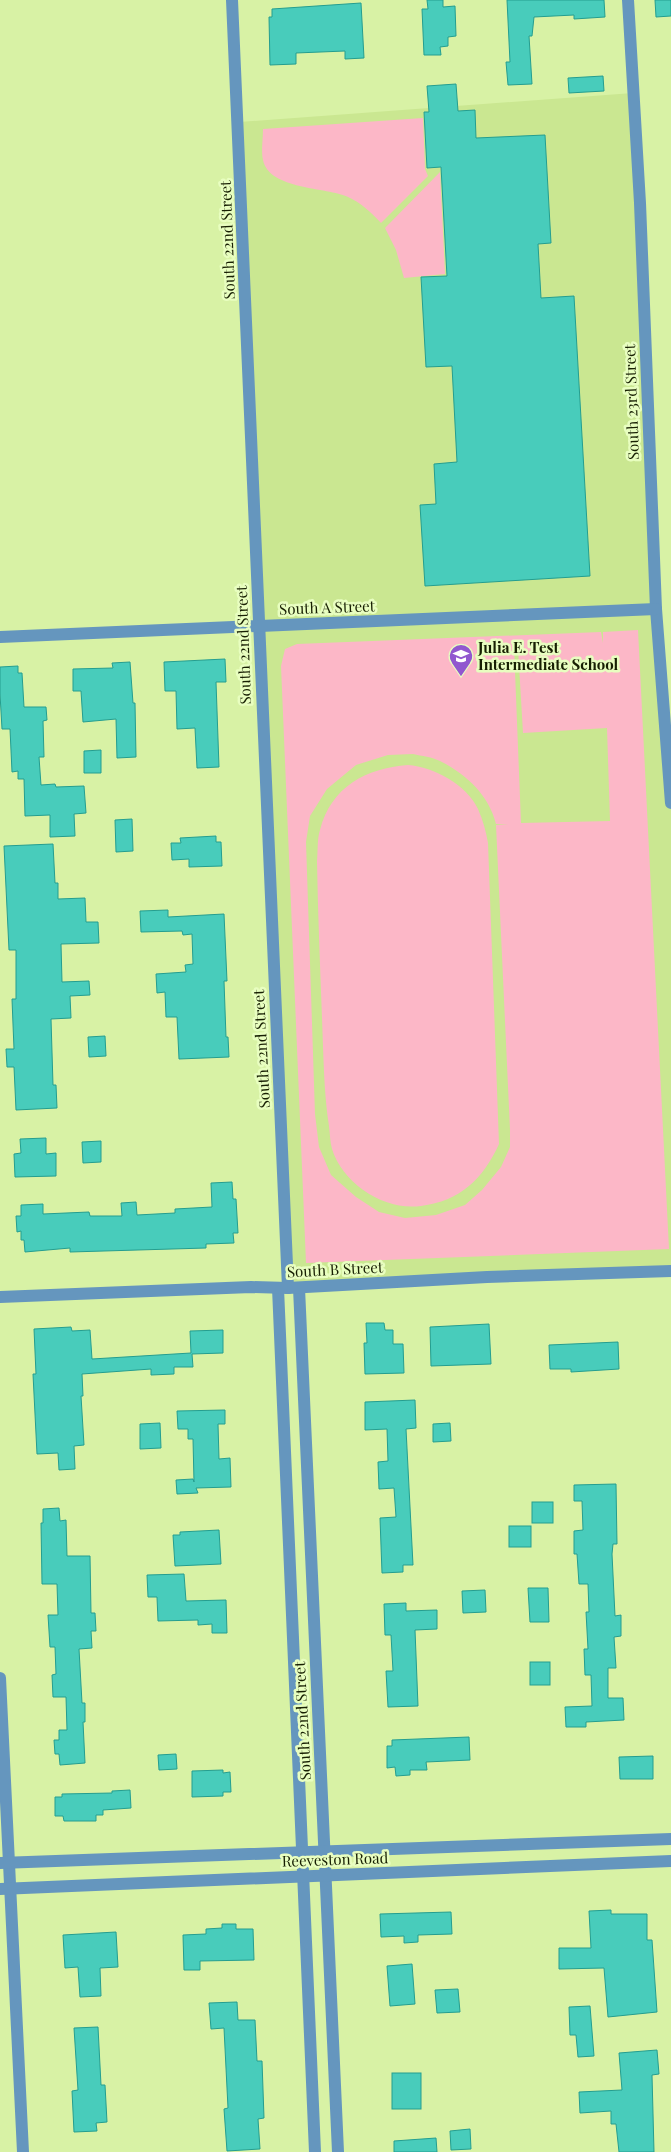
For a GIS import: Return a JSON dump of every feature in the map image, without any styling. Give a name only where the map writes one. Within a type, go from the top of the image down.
[{"type":"street","name":"South 22nd Street","points":[[232,0],[258,626],[289,1288],[326,1875],[338,2152]]},
{"type":"street","name":"South 23rd Street","points":[[628,0],[640,203],[656,609],[671,804]]},
{"type":"street","name":"South A Street","points":[[0,637],[656,609]]},
{"type":"street","name":"South B Street","points":[[0,1297],[251,1287],[289,1288],[671,1271]]},
{"type":"street","name":"South 22nd Street","points":[[289,1288],[302,1851],[315,2152]]},
{"type":"street","points":[[0,1678],[5,1888],[23,2152]]},
{"type":"street","name":"Reeveston Road","points":[[4,1862],[671,1839]]},
{"type":"street","name":"Reeveston Road","points":[[5,1888],[671,1861]]},
{"type":"shaded area","name":"Julia E. Test Intermediate School","points":[[633,93],[671,803],[671,1271],[288,1288],[239,122]]},
{"type":"shaded area","points":[[423,118],[425,169],[428,176],[381,223],[366,208],[348,197],[300,186],[276,177],[268,170],[263,160],[263,129]]},
{"type":"shaded area","points":[[440,172],[445,274],[404,278],[396,250],[385,228]]},
{"type":"shaded area","points":[[638,630],[669,1249],[306,1263],[281,666],[285,649],[297,644],[601,632],[603,643],[603,632]],"holes":[[[514,646],[518,648],[523,733],[607,728],[610,821],[521,823]],[[413,754],[437,760],[459,772],[482,795],[493,814],[496,824],[508,824],[496,825],[510,1147],[501,1167],[482,1190],[465,1205],[436,1215],[405,1218],[379,1212],[356,1197],[331,1175],[319,1147],[315,1114],[306,842],[310,816],[327,789],[356,765],[388,755]]]},
{"type":"shaded area","points":[[408,765],[418,766],[439,773],[458,785],[473,800],[480,813],[485,830],[488,843],[499,1144],[486,1168],[469,1186],[447,1199],[421,1206],[393,1204],[367,1192],[355,1184],[345,1173],[337,1162],[332,1149],[324,1077],[319,931],[318,841],[325,815],[332,802],[352,782],[378,770]]},
{"type":"building","points":[[427,0],[443,0],[443,7],[455,6],[456,36],[448,37],[448,46],[440,47],[441,55],[424,55],[422,9],[428,9]]},
{"type":"building","points":[[507,0],[604,0],[605,17],[574,19],[574,15],[534,17],[532,36],[529,36],[532,84],[508,85],[506,62],[510,62]]},
{"type":"building","points":[[655,0],[671,0],[671,16],[656,17]]},
{"type":"building","points":[[361,3],[364,58],[345,59],[345,51],[296,53],[296,64],[270,65],[269,17],[272,17],[272,9]]},
{"type":"building","points":[[603,76],[604,91],[569,93],[568,78]]},
{"type":"building","points":[[456,84],[458,111],[475,110],[476,138],[545,135],[551,243],[538,244],[541,298],[574,296],[590,576],[425,586],[420,505],[436,504],[434,464],[457,462],[452,366],[426,367],[421,277],[447,276],[441,167],[427,168],[424,112],[429,112],[427,86]]},
{"type":"building","points":[[225,659],[226,682],[216,682],[219,767],[197,768],[195,728],[177,729],[176,691],[165,691],[164,662]]},
{"type":"building","points":[[130,662],[133,703],[135,703],[136,757],[117,758],[116,719],[83,722],[81,691],[73,691],[73,669],[113,668],[112,663]]},
{"type":"building","points":[[18,666],[18,673],[22,673],[24,707],[46,707],[47,720],[43,721],[44,757],[39,757],[41,785],[55,784],[56,787],[84,786],[86,813],[74,814],[75,836],[50,837],[50,815],[25,816],[24,779],[18,779],[18,771],[12,772],[10,729],[2,729],[0,694],[0,667]]},
{"type":"building","points":[[101,750],[101,773],[84,773],[84,751]]},
{"type":"building","points":[[132,819],[133,851],[116,852],[115,820]]},
{"type":"building","points":[[216,836],[216,842],[221,842],[222,866],[189,867],[189,859],[172,860],[171,843],[181,843],[180,838]]},
{"type":"building","points":[[53,844],[55,883],[58,883],[58,899],[85,898],[86,922],[98,922],[99,943],[61,944],[62,982],[89,981],[90,995],[70,996],[71,1018],[51,1019],[53,1085],[56,1085],[57,1108],[16,1110],[14,1067],[7,1067],[6,1049],[14,1049],[12,999],[16,999],[16,950],[9,950],[4,846]]},
{"type":"building","points":[[168,910],[168,917],[224,914],[227,981],[224,981],[226,1037],[228,1037],[229,1057],[179,1059],[177,1017],[166,1017],[165,992],[157,993],[156,974],[186,972],[185,965],[193,964],[192,934],[183,935],[182,931],[141,932],[140,911]]},
{"type":"building","points":[[105,1036],[106,1056],[89,1057],[88,1037]]},
{"type":"building","points":[[46,1138],[46,1154],[56,1153],[56,1176],[15,1177],[14,1154],[21,1153],[20,1139]]},
{"type":"building","points":[[101,1141],[101,1162],[83,1163],[82,1142]]},
{"type":"building","points":[[232,1182],[233,1199],[236,1199],[238,1233],[233,1233],[234,1243],[206,1244],[206,1248],[70,1252],[70,1248],[25,1252],[24,1240],[21,1240],[21,1231],[17,1232],[16,1216],[21,1216],[21,1205],[43,1204],[43,1214],[89,1212],[90,1216],[122,1216],[121,1203],[136,1202],[137,1215],[175,1213],[175,1209],[212,1207],[211,1183]]},
{"type":"building","points":[[366,1323],[384,1323],[385,1330],[393,1330],[393,1344],[403,1344],[404,1373],[365,1374],[364,1343],[367,1343]]},
{"type":"building","points":[[489,1324],[491,1364],[431,1366],[430,1327]]},
{"type":"building","points":[[71,1327],[72,1331],[90,1330],[92,1359],[191,1353],[190,1331],[223,1330],[223,1353],[192,1354],[193,1367],[174,1367],[174,1374],[151,1375],[151,1369],[82,1374],[83,1396],[81,1396],[84,1445],[74,1446],[75,1469],[59,1470],[58,1453],[37,1454],[33,1374],[36,1374],[34,1329]]},
{"type":"building","points":[[618,1342],[619,1369],[571,1372],[571,1369],[550,1369],[549,1345]]},
{"type":"building","points":[[415,1400],[416,1428],[406,1429],[413,1565],[403,1565],[403,1572],[382,1573],[380,1518],[396,1517],[394,1488],[379,1489],[378,1462],[388,1461],[387,1429],[365,1430],[365,1402]]},
{"type":"building","points":[[225,1410],[225,1424],[218,1424],[219,1459],[230,1458],[231,1487],[196,1488],[198,1493],[177,1494],[176,1480],[193,1479],[194,1482],[193,1439],[188,1439],[188,1429],[178,1429],[177,1411]]},
{"type":"building","points":[[160,1423],[161,1448],[140,1449],[140,1424]]},
{"type":"building","points":[[450,1423],[451,1441],[433,1442],[433,1424]]},
{"type":"building","points":[[616,1484],[617,1544],[613,1544],[612,1554],[615,1616],[621,1615],[621,1636],[614,1637],[616,1668],[608,1668],[608,1698],[623,1698],[624,1720],[586,1722],[586,1727],[566,1727],[565,1707],[592,1706],[591,1675],[585,1675],[584,1649],[588,1649],[586,1612],[589,1612],[588,1584],[579,1584],[577,1554],[574,1554],[574,1531],[583,1530],[582,1501],[574,1501],[574,1485]]},
{"type":"building","points":[[532,1502],[553,1502],[553,1523],[532,1523]]},
{"type":"building","points":[[59,1508],[60,1521],[66,1520],[67,1556],[90,1556],[91,1613],[95,1613],[96,1631],[91,1631],[92,1648],[79,1649],[82,1703],[85,1703],[85,1722],[83,1722],[85,1763],[60,1765],[59,1754],[55,1754],[54,1740],[59,1740],[59,1730],[67,1730],[66,1697],[53,1697],[52,1675],[56,1674],[55,1647],[50,1647],[48,1615],[58,1615],[57,1584],[42,1584],[41,1523],[43,1523],[43,1509]]},
{"type":"building","points":[[509,1526],[531,1526],[531,1547],[509,1547]]},
{"type":"building","points":[[219,1530],[221,1564],[175,1566],[173,1535],[180,1535],[180,1532]]},
{"type":"building","points":[[184,1574],[186,1601],[226,1600],[227,1633],[212,1633],[212,1624],[198,1625],[198,1620],[158,1621],[157,1597],[148,1597],[147,1575]]},
{"type":"building","points":[[528,1588],[548,1588],[549,1622],[530,1622]]},
{"type":"building","points":[[485,1590],[486,1612],[463,1613],[462,1591]]},
{"type":"building","points":[[406,1603],[406,1611],[437,1610],[437,1629],[415,1630],[418,1706],[388,1707],[386,1671],[393,1671],[391,1635],[385,1635],[384,1604]]},
{"type":"building","points":[[530,1662],[550,1662],[550,1685],[530,1685]]},
{"type":"building","points":[[469,1737],[470,1760],[426,1762],[427,1770],[410,1770],[410,1775],[396,1776],[395,1767],[387,1768],[387,1746],[392,1746],[392,1740]]},
{"type":"building","points":[[176,1754],[177,1769],[159,1770],[158,1755]]},
{"type":"building","points":[[653,1756],[653,1779],[620,1779],[619,1757]]},
{"type":"building","points":[[223,1770],[223,1773],[230,1772],[231,1792],[223,1792],[223,1796],[192,1797],[192,1771]]},
{"type":"building","points":[[130,1790],[131,1808],[103,1810],[103,1815],[96,1815],[96,1821],[64,1821],[63,1816],[55,1816],[55,1797],[62,1797],[62,1794],[112,1793],[112,1791]]},
{"type":"building","points":[[611,1910],[611,1914],[647,1914],[647,1940],[652,1940],[657,2012],[608,2017],[604,1968],[559,1969],[559,1948],[591,1948],[589,1911]]},
{"type":"building","points":[[451,1912],[452,1934],[418,1935],[418,1942],[404,1943],[404,1936],[381,1937],[380,1914]]},
{"type":"building","points":[[222,1924],[236,1924],[236,1929],[253,1929],[254,1960],[200,1961],[200,1970],[184,1970],[183,1935],[206,1934],[206,1929],[222,1928]]},
{"type":"building","points":[[116,1932],[118,1967],[100,1968],[101,1996],[80,1997],[78,1967],[65,1968],[63,1935]]},
{"type":"building","points":[[412,1964],[415,2004],[390,2006],[387,1966]]},
{"type":"building","points":[[458,1989],[460,2012],[437,2013],[435,1990]]},
{"type":"building","points":[[237,2002],[238,2020],[255,2020],[257,2061],[262,2061],[264,2118],[258,2119],[260,2149],[227,2151],[224,2109],[228,2108],[224,2028],[211,2029],[209,2003]]},
{"type":"building","points":[[590,2006],[594,2056],[578,2057],[576,2035],[570,2035],[569,2007]]},
{"type":"building","points":[[98,2027],[101,2085],[105,2085],[107,2122],[96,2123],[97,2131],[74,2132],[72,2091],[78,2090],[74,2028]]},
{"type":"building","points":[[657,2050],[659,2074],[652,2075],[654,2152],[619,2152],[616,2124],[611,2124],[611,2111],[580,2113],[579,2092],[622,2090],[619,2053]]},
{"type":"building","points":[[392,2073],[421,2073],[421,2109],[392,2109]]},
{"type":"building","points":[[470,2129],[471,2149],[451,2150],[450,2131]]},
{"type":"building","points":[[436,2138],[437,2152],[394,2152],[394,2141]]},
{"type":"place","name":"Julia E. Test Intermediate School","points":[[461,677]]}]
